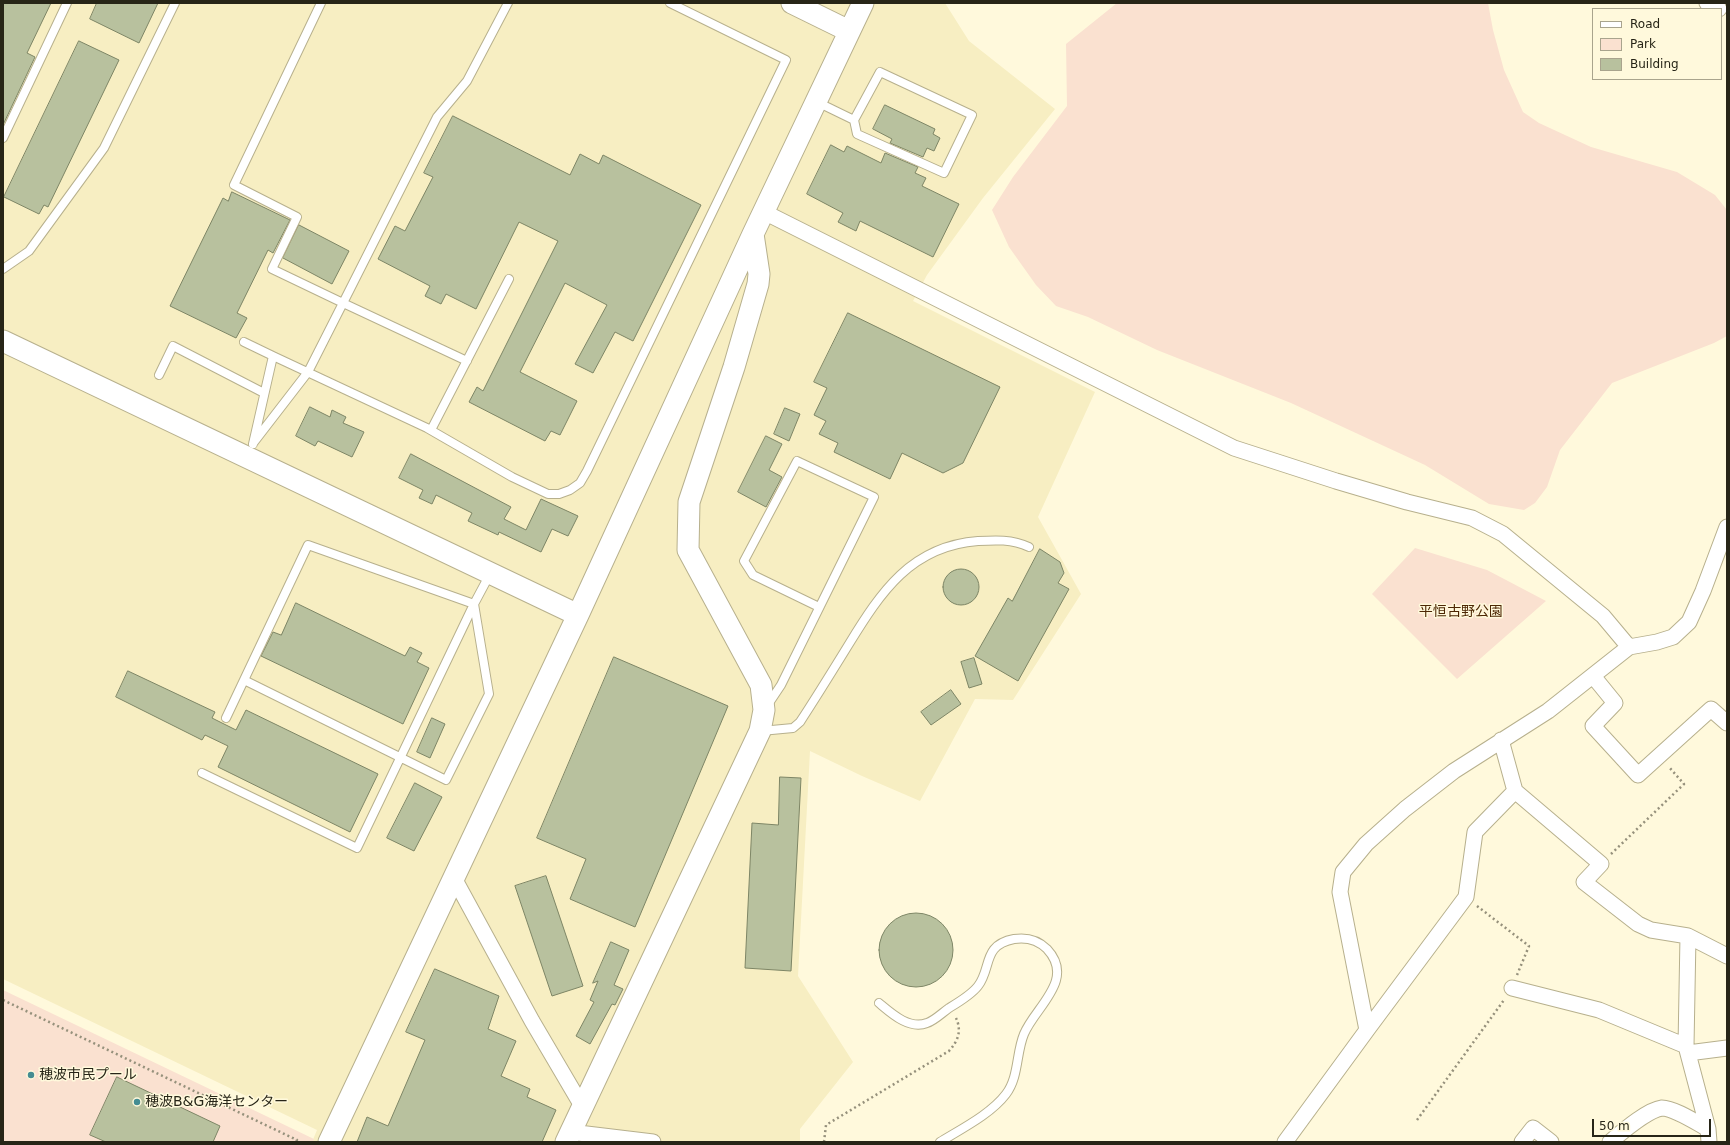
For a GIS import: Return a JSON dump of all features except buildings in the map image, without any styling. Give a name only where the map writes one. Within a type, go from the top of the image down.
[{"type":"street","points":[[792,3],[849,31]]},
{"type":"street","points":[[329,1142],[578,615],[753,234],[863,3]]},
{"type":"street","points":[[1707,3],[1718,8]]},
{"type":"street","points":[[764,212],[1234,448],[1406,502],[1472,518],[1503,534],[1603,616],[1629,647]]},
{"type":"street","points":[[653,1142],[568,1137],[760,731],[764,710],[761,685],[688,550],[689,502],[734,367],[758,284],[759,274],[753,234]]},
{"type":"street","points":[[3,341],[250,451],[491,573],[578,615]]},
{"type":"street","points":[[1367,1030],[1340,892],[1343,872],[1366,844],[1405,810],[1454,771],[1548,711],[1629,647],[1657,642],[1673,637],[1688,622],[1703,592],[1727,527]]},
{"type":"street","points":[[1593,676],[1614,703],[1593,726],[1638,776],[1711,709],[1727,722]]},
{"type":"street","points":[[1501,740],[1515,791],[1601,864],[1584,882],[1638,924],[1651,930],[1688,936],[1727,956]]},
{"type":"street","points":[[1285,1142],[1466,897],[1476,832],[1515,791]]},
{"type":"street","points":[[454,878],[532,1021],[582,1106]]},
{"type":"street","points":[[1688,936],[1687,1050],[1708,1135]]},
{"type":"street","points":[[1512,988],[1599,1010],[1687,1050],[1727,1048]]},
{"type":"street","points":[[1610,1142],[1645,1115],[1662,1108],[1674,1111],[1708,1135]]},
{"type":"street","points":[[1522,1142],[1533,1128],[1551,1142]]},
{"type":"lane","points":[[3,138],[67,3]]},
{"type":"lane","points":[[3,269],[29,251],[104,148],[175,3]]},
{"type":"lane","points":[[321,3],[234,185],[297,217],[272,269],[467,361]]},
{"type":"lane","points":[[250,451],[308,372],[437,117],[467,81],[508,3]]},
{"type":"lane","points":[[244,342],[431,430],[512,477],[548,494],[559,494],[570,490],[580,483],[786,60],[670,3]]},
{"type":"lane","points":[[816,102],[854,120],[858,134],[944,173],[972,115],[880,72],[854,120]]},
{"type":"lane","points":[[431,430],[509,280]]},
{"type":"lane","points":[[159,375],[173,346],[264,393]]},
{"type":"lane","points":[[250,451],[273,356]]},
{"type":"lane","points":[[764,710],[781,685],[874,497],[797,461],[744,561],[753,575],[819,607]]},
{"type":"lane","points":[[760,731],[793,728],[800,722],[876,602],[897,577],[924,556],[962,542],[995,540],[1020,543],[1028,547]]},
{"type":"lane","points":[[226,718],[308,545],[474,604]]},
{"type":"lane","points":[[202,773],[357,848],[474,604],[491,573]]},
{"type":"lane","points":[[244,680],[446,780],[489,694],[474,604]]},
{"type":"lane","points":[[878,1003],[903,1021],[916,1024],[927,1024],[970,994],[978,986],[992,952],[1002,942],[1026,938],[1038,942],[1053,956],[1057,967],[1056,983],[1052,993],[1030,1021],[1023,1035],[1014,1076],[1007,1093],[996,1106],[940,1142]]},
{"type":"path","points":[[1601,864],[1684,784],[1660,756]]},
{"type":"path","points":[[1417,1120],[1512,988],[1529,946],[1466,897]]},
{"type":"path","points":[[3,1000],[297,1140],[296,1142]]},
{"type":"path","points":[[824,1142],[826,1125],[949,1051],[955,1045],[960,1029],[957,1019],[950,1007]]},
{"type":"shaded area","points":[[3,3],[945,3],[969,41],[1055,109],[983,198],[927,275],[913,301],[1095,392],[1038,517],[1081,594],[1013,700],[975,699],[920,801],[862,776],[810,751],[798,976],[853,1062],[800,1129],[800,1142],[312,1142],[317,1130],[3,979]]},
{"type":"green space","points":[[1117,3],[1488,3],[1493,30],[1504,70],[1523,112],[1539,123],[1591,147],[1677,172],[1715,195],[1727,210],[1727,336],[1714,343],[1612,383],[1560,450],[1547,487],[1535,503],[1524,510],[1489,504],[1425,465],[1291,403],[1157,350],[1088,317],[1056,306],[1036,285],[1009,247],[992,210],[1013,177],[1067,106],[1066,44]]},
{"type":"green space","name":"平恒古野公園","points":[[1415,548],[1487,570],[1546,601],[1457,679],[1372,594]]},
{"type":"green space","points":[[3,990],[314,1139],[313,1142],[3,1142]]},
{"type":"place","name":"穂波市民プール","points":[[31,1075]]},
{"type":"place","name":"穂波B&G海洋センター","points":[[137,1102]]}]
